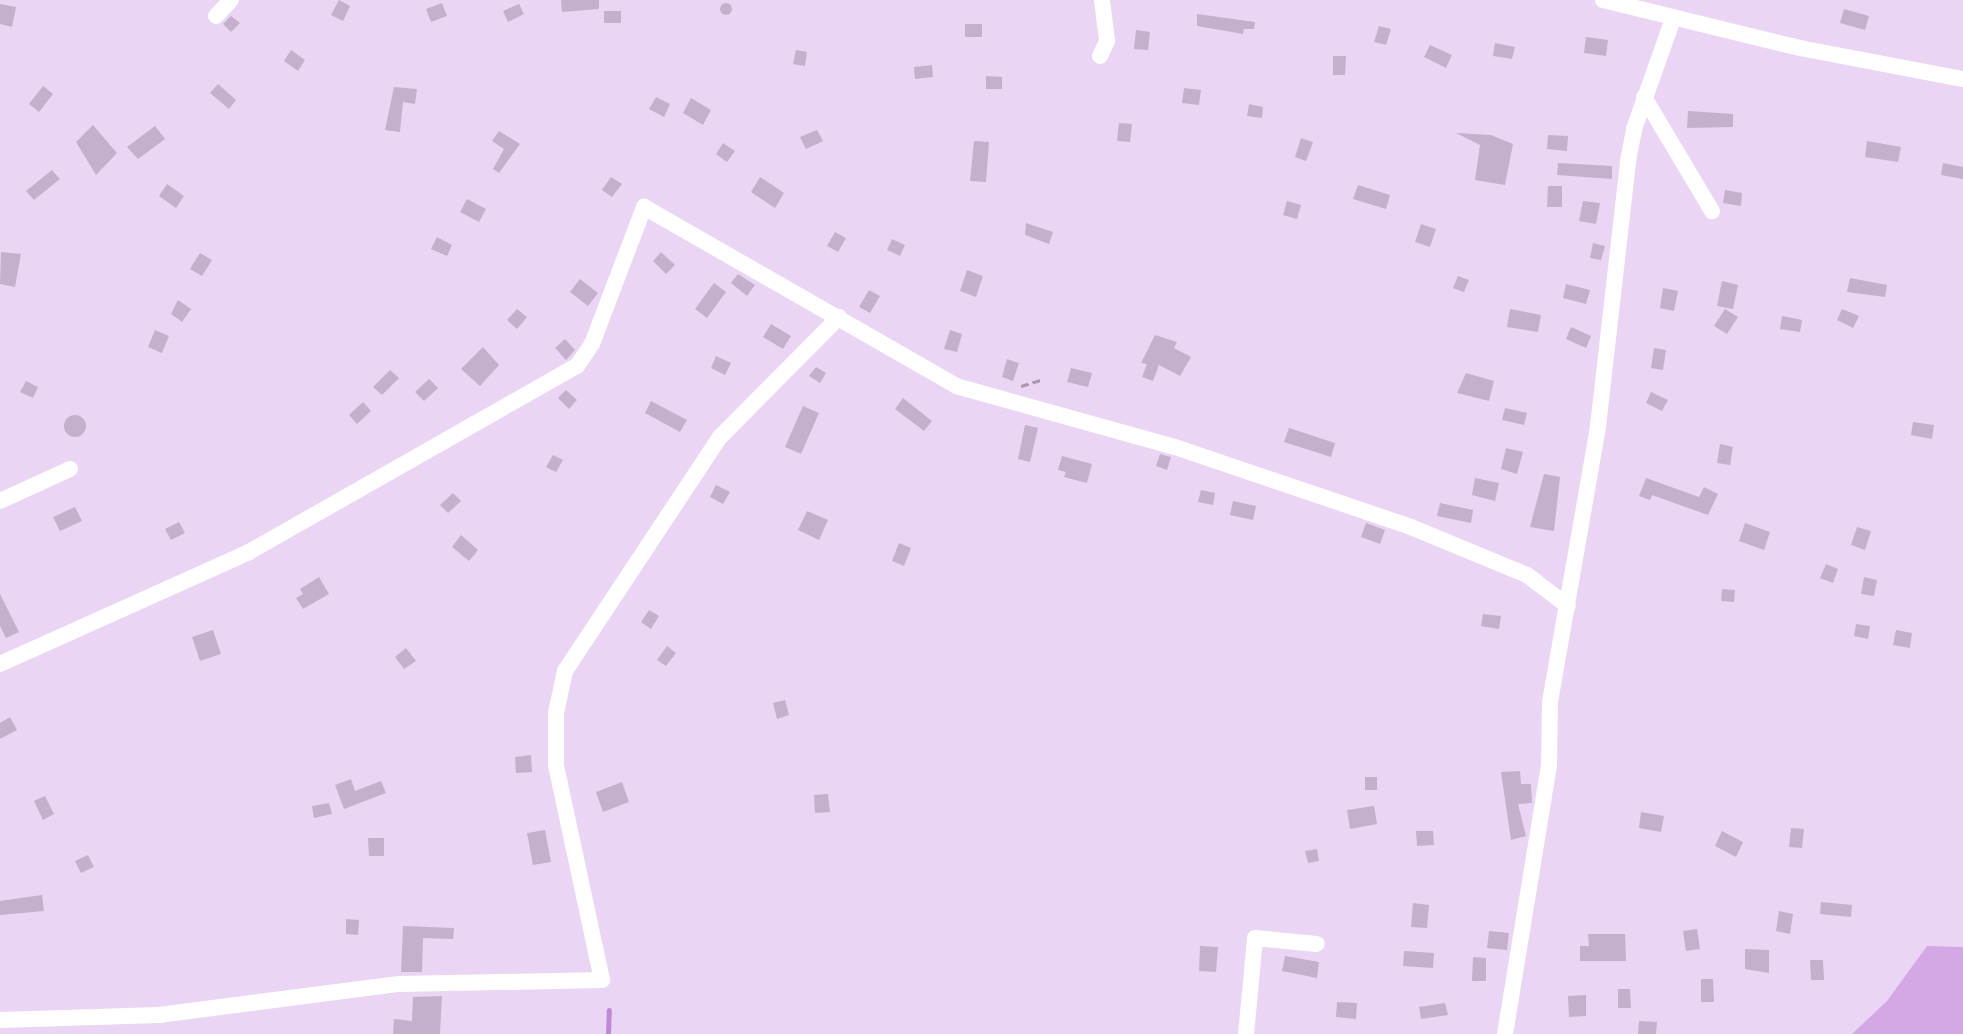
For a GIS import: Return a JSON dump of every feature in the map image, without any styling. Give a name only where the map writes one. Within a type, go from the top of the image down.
[{"type":"street","points":[[216,16],[231,0]]},
{"type":"street","points":[[1100,56],[1107,41],[1102,0]]},
{"type":"street","points":[[1603,0],[1673,19],[1963,79]]},
{"type":"street","points":[[1505,1034],[1549,765],[1550,702],[1598,426],[1626,174],[1644,97],[1673,19]]},
{"type":"street","points":[[1644,97],[1712,211]]},
{"type":"street","points":[[0,664],[249,552],[577,366],[592,344],[644,207],[956,386],[1175,447],[1411,527],[1527,575],[1568,606]]},
{"type":"street","points":[[0,1020],[159,1015],[399,984],[602,980],[556,765],[556,713],[565,671],[720,437],[839,317]]},
{"type":"street","points":[[0,501],[70,469]]},
{"type":"street","points":[[1246,1034],[1255,938],[1317,944]]},
{"type":"shaded area","points":[[1927,946],[1963,947],[1963,1034],[1852,1034],[1887,1001]]},
{"type":"building","points":[[339,0],[350,6],[343,21],[331,15]]},
{"type":"building","points":[[561,0],[599,0],[599,9],[562,12]]},
{"type":"building","points":[[442,3],[447,16],[431,22],[426,9]]},
{"type":"building","points":[[726,3],[732,9],[726,15],[720,9]]},
{"type":"building","points":[[0,4],[16,7],[12,27],[0,24]]},
{"type":"building","points":[[519,4],[524,14],[508,22],[503,11]]},
{"type":"building","points":[[1844,9],[1869,16],[1865,30],[1840,23]]},
{"type":"building","points":[[604,11],[621,11],[621,23],[604,23]]},
{"type":"building","points":[[1197,14],[1255,22],[1254,29],[1244,29],[1243,34],[1197,26]]},
{"type":"building","points":[[231,16],[240,23],[231,32],[223,24]]},
{"type":"building","points":[[965,24],[982,24],[982,37],[965,37]]},
{"type":"building","points":[[1379,26],[1391,29],[1386,45],[1374,42]]},
{"type":"building","points":[[1136,30],[1150,32],[1148,50],[1134,49]]},
{"type":"building","points":[[1586,37],[1608,40],[1606,56],[1584,53]]},
{"type":"building","points":[[1495,43],[1515,47],[1512,59],[1493,56]]},
{"type":"building","points":[[1430,45],[1452,55],[1446,68],[1424,57]]},
{"type":"building","points":[[291,50],[305,60],[298,71],[284,61]]},
{"type":"building","points":[[796,50],[807,52],[805,66],[793,64]]},
{"type":"building","points":[[1333,56],[1346,56],[1345,75],[1333,75]]},
{"type":"building","points":[[932,65],[933,77],[915,79],[914,67]]},
{"type":"building","points":[[986,76],[1002,77],[1002,89],[986,89]]},
{"type":"building","points":[[218,84],[236,100],[229,109],[210,93]]},
{"type":"building","points":[[43,86],[53,94],[39,112],[29,104]]},
{"type":"building","points":[[394,87],[417,89],[415,104],[403,102],[400,132],[385,130]]},
{"type":"building","points":[[1184,88],[1201,90],[1199,105],[1182,103]]},
{"type":"building","points":[[656,97],[670,104],[664,117],[649,109]]},
{"type":"building","points":[[691,98],[711,110],[703,125],[683,113]]},
{"type":"building","points":[[1249,104],[1263,107],[1262,118],[1247,116]]},
{"type":"building","points":[[1688,111],[1733,114],[1733,127],[1687,128]]},
{"type":"building","points":[[1119,123],[1132,124],[1130,142],[1117,141]]},
{"type":"building","points":[[93,125],[117,153],[96,175],[76,142]]},
{"type":"building","points":[[155,126],[165,139],[138,159],[127,147]]},
{"type":"building","points":[[817,130],[823,141],[806,149],[800,137]]},
{"type":"building","points":[[499,131],[520,144],[499,173],[493,169],[504,149],[492,141]]},
{"type":"building","points":[[1456,133],[1491,135],[1513,144],[1505,185],[1475,180],[1480,145]]},
{"type":"building","points":[[1548,135],[1568,136],[1567,151],[1547,149]]},
{"type":"building","points":[[1301,138],[1313,142],[1306,161],[1295,157]]},
{"type":"building","points":[[974,141],[989,142],[986,182],[970,181]]},
{"type":"building","points":[[1867,141],[1901,147],[1898,162],[1865,157]]},
{"type":"building","points":[[723,143],[735,151],[727,162],[716,154]]},
{"type":"building","points":[[1558,163],[1612,166],[1612,179],[1557,175]]},
{"type":"building","points":[[1943,163],[1963,167],[1963,179],[1941,175]]},
{"type":"building","points":[[52,170],[60,179],[34,200],[26,191]]},
{"type":"building","points":[[611,177],[622,184],[612,197],[602,190]]},
{"type":"building","points":[[760,177],[784,193],[775,208],[751,192]]},
{"type":"building","points":[[167,184],[184,196],[176,208],[159,196]]},
{"type":"building","points":[[1358,185],[1390,195],[1386,209],[1353,199]]},
{"type":"building","points":[[1548,186],[1562,186],[1562,207],[1547,207]]},
{"type":"building","points":[[1725,190],[1742,193],[1741,206],[1723,203]]},
{"type":"building","points":[[467,199],[486,209],[479,222],[460,212]]},
{"type":"building","points":[[1287,201],[1301,205],[1297,219],[1283,215]]},
{"type":"building","points":[[1583,201],[1600,203],[1596,224],[1579,221]]},
{"type":"building","points":[[1026,223],[1053,232],[1049,244],[1025,235]]},
{"type":"building","points":[[1421,224],[1436,229],[1430,247],[1415,242]]},
{"type":"building","points":[[835,232],[846,238],[838,252],[827,246]]},
{"type":"building","points":[[437,237],[452,245],[447,256],[431,249]]},
{"type":"building","points":[[892,239],[905,245],[900,256],[887,250]]},
{"type":"building","points":[[1593,243],[1605,246],[1601,260],[1590,258]]},
{"type":"building","points":[[1,252],[21,254],[15,287],[0,284]]},
{"type":"building","points":[[661,252],[675,265],[666,274],[653,261]]},
{"type":"building","points":[[200,253],[212,260],[202,276],[190,269]]},
{"type":"building","points":[[967,270],[983,276],[976,297],[960,291]]},
{"type":"building","points":[[738,274],[755,285],[747,296],[731,283]]},
{"type":"building","points":[[1458,276],[1469,280],[1464,292],[1453,288]]},
{"type":"building","points":[[1850,278],[1887,285],[1885,297],[1847,292]]},
{"type":"building","points":[[580,279],[598,293],[588,306],[570,292]]},
{"type":"building","points":[[1722,281],[1738,285],[1733,309],[1717,306]]},
{"type":"building","points":[[714,283],[726,292],[707,318],[695,309]]},
{"type":"building","points":[[1566,284],[1590,290],[1586,304],[1563,298]]},
{"type":"building","points":[[1663,288],[1678,291],[1674,311],[1660,308]]},
{"type":"building","points":[[869,290],[880,296],[870,313],[859,307]]},
{"type":"building","points":[[178,300],[191,309],[182,322],[171,314]]},
{"type":"building","points":[[517,309],[527,317],[517,329],[507,320]]},
{"type":"building","points":[[1510,309],[1541,315],[1538,332],[1507,327]]},
{"type":"building","points":[[1725,309],[1738,317],[1727,334],[1714,326]]},
{"type":"building","points":[[1842,309],[1859,316],[1853,328],[1837,320]]},
{"type":"building","points":[[1782,316],[1802,320],[1800,332],[1780,329]]},
{"type":"building","points":[[771,324],[791,336],[783,349],[763,337]]},
{"type":"building","points":[[1571,327],[1591,336],[1586,348],[1566,339]]},
{"type":"building","points":[[155,330],[169,336],[162,353],[148,347]]},
{"type":"building","points":[[950,330],[962,334],[957,352],[944,349]]},
{"type":"building","points":[[1155,335],[1177,342],[1174,348],[1191,357],[1180,376],[1159,365],[1153,381],[1142,377],[1147,364],[1141,363]]},
{"type":"building","points":[[565,339],[575,350],[566,360],[555,348]]},
{"type":"building","points":[[483,347],[499,365],[480,386],[461,369]]},
{"type":"building","points":[[1654,348],[1666,350],[1663,370],[1651,368]]},
{"type":"building","points":[[716,356],[731,363],[725,375],[711,368]]},
{"type":"building","points":[[1007,359],[1019,363],[1013,381],[1002,377]]},
{"type":"building","points":[[816,367],[826,373],[820,383],[809,376]]},
{"type":"building","points":[[1071,368],[1092,373],[1088,387],[1067,382]]},
{"type":"building","points":[[390,370],[399,378],[382,395],[373,387]]},
{"type":"building","points":[[1466,373],[1494,381],[1489,401],[1457,393]]},
{"type":"building","points":[[429,379],[438,388],[424,401],[415,392]]},
{"type":"building","points":[[26,381],[38,387],[33,398],[20,392]]},
{"type":"building","points":[[566,390],[577,400],[569,409],[558,398]]},
{"type":"building","points":[[1651,392],[1668,400],[1662,411],[1646,403]]},
{"type":"building","points":[[903,398],[932,421],[924,431],[895,409]]},
{"type":"building","points":[[651,401],[687,420],[680,432],[645,413]]},
{"type":"building","points":[[363,402],[371,411],[357,424],[349,415]]},
{"type":"building","points":[[803,406],[819,413],[801,454],[785,447]]},
{"type":"building","points":[[1505,408],[1527,413],[1524,425],[1502,420]]},
{"type":"building","points":[[75,415],[83,418],[86,426],[83,434],[75,437],[67,434],[64,426],[67,418]]},
{"type":"building","points":[[1913,422],[1934,425],[1932,439],[1911,435]]},
{"type":"building","points":[[1025,425],[1038,428],[1030,462],[1018,459]]},
{"type":"building","points":[[1289,428],[1335,443],[1331,457],[1284,442]]},
{"type":"building","points":[[1720,444],[1733,447],[1730,465],[1717,463]]},
{"type":"building","points":[[1506,448],[1523,452],[1517,474],[1501,469]]},
{"type":"building","points":[[1160,454],[1171,457],[1167,470],[1156,466]]},
{"type":"building","points":[[553,455],[563,460],[556,472],[546,467]]},
{"type":"building","points":[[1062,456],[1092,464],[1087,483],[1064,477],[1066,472],[1058,470]]},
{"type":"building","points":[[1544,474],[1560,477],[1554,531],[1530,527]]},
{"type":"building","points":[[1475,478],[1499,483],[1495,501],[1472,495]]},
{"type":"building","points":[[1646,478],[1699,497],[1704,487],[1718,494],[1708,515],[1652,495],[1650,500],[1639,496]]},
{"type":"building","points":[[716,485],[730,492],[723,504],[710,497]]},
{"type":"building","points":[[1201,490],[1215,493],[1213,505],[1198,502]]},
{"type":"building","points":[[453,493],[461,501],[448,513],[440,505]]},
{"type":"building","points":[[1233,501],[1256,506],[1253,520],[1230,515]]},
{"type":"building","points":[[1440,503],[1473,510],[1471,523],[1437,516]]},
{"type":"building","points":[[75,507],[82,521],[60,531],[53,517]]},
{"type":"building","points":[[807,511],[828,520],[819,540],[798,530]]},
{"type":"building","points":[[179,522],[185,533],[171,540],[165,529]]},
{"type":"building","points":[[1366,523],[1385,530],[1380,544],[1361,537]]},
{"type":"building","points":[[1745,523],[1770,532],[1764,550],[1739,541]]},
{"type":"building","points":[[1857,527],[1871,531],[1865,550],[1851,545]]},
{"type":"building","points":[[461,535],[478,550],[469,561],[452,547]]},
{"type":"building","points":[[899,543],[911,548],[904,566],[892,561]]},
{"type":"building","points":[[1826,564],[1838,569],[1833,583],[1820,578]]},
{"type":"building","points":[[319,577],[329,594],[303,609],[296,598],[303,594],[300,589]]},
{"type":"building","points":[[1864,577],[1877,580],[1874,596],[1861,594]]},
{"type":"building","points":[[1722,589],[1735,590],[1734,602],[1721,601]]},
{"type":"building","points":[[0,594],[19,632],[6,638],[0,626]]},
{"type":"building","points":[[649,610],[659,616],[651,629],[641,622]]},
{"type":"building","points":[[1483,614],[1501,616],[1499,629],[1481,626]]},
{"type":"building","points":[[1856,624],[1870,626],[1868,639],[1854,636]]},
{"type":"building","points":[[213,630],[221,654],[200,661],[192,637]]},
{"type":"building","points":[[1896,630],[1912,633],[1910,648],[1893,645]]},
{"type":"building","points":[[667,646],[676,653],[666,666],[657,660]]},
{"type":"building","points":[[406,648],[416,661],[404,669],[395,657]]},
{"type":"building","points":[[785,700],[789,715],[777,719],[773,703]]},
{"type":"building","points":[[10,717],[17,730],[0,739],[0,723]]},
{"type":"building","points":[[531,755],[532,772],[516,773],[515,757]]},
{"type":"building","points":[[1520,771],[1521,784],[1531,784],[1532,803],[1518,804],[1526,836],[1511,840],[1501,772]]},
{"type":"building","points":[[1365,777],[1377,777],[1377,790],[1365,790]]},
{"type":"building","points":[[351,779],[355,791],[381,781],[386,793],[344,809],[335,785]]},
{"type":"building","points":[[622,782],[629,802],[603,812],[596,792]]},
{"type":"building","points":[[828,794],[830,812],[815,813],[814,795]]},
{"type":"building","points":[[45,796],[54,814],[43,820],[34,801]]},
{"type":"building","points":[[329,803],[332,814],[314,818],[312,806]]},
{"type":"building","points":[[1374,806],[1377,824],[1350,829],[1347,810]]},
{"type":"building","points":[[1641,812],[1664,816],[1661,832],[1639,828]]},
{"type":"building","points":[[1791,828],[1804,829],[1802,848],[1789,847]]},
{"type":"building","points":[[545,830],[551,862],[533,865],[527,833]]},
{"type":"building","points":[[1416,831],[1433,831],[1434,845],[1417,846]]},
{"type":"building","points":[[1722,831],[1743,842],[1736,857],[1715,846]]},
{"type":"building","points":[[368,838],[384,838],[384,856],[369,856]]},
{"type":"building","points":[[1317,849],[1319,861],[1308,863],[1305,851]]},
{"type":"building","points":[[88,855],[94,867],[81,873],[75,861]]},
{"type":"building","points":[[42,895],[44,911],[0,915],[0,901]]},
{"type":"building","points":[[1821,902],[1852,905],[1851,917],[1820,914]]},
{"type":"building","points":[[1413,903],[1429,905],[1427,928],[1411,927]]},
{"type":"building","points":[[1779,911],[1793,914],[1790,934],[1776,931]]},
{"type":"building","points":[[346,919],[359,920],[358,935],[346,934]]},
{"type":"building","points":[[403,926],[454,928],[453,939],[423,938],[422,972],[401,972]]},
{"type":"building","points":[[1697,929],[1700,949],[1686,951],[1683,931]]},
{"type":"building","points":[[1489,931],[1509,933],[1507,950],[1487,948]]},
{"type":"building","points":[[1588,934],[1625,934],[1626,961],[1580,961],[1580,946],[1589,946]]},
{"type":"building","points":[[1200,946],[1218,947],[1216,972],[1199,971]]},
{"type":"building","points":[[1745,949],[1769,950],[1769,973],[1745,969]]},
{"type":"building","points":[[1404,951],[1434,953],[1433,968],[1403,966]]},
{"type":"building","points":[[1285,956],[1319,962],[1317,978],[1282,971]]},
{"type":"building","points":[[1473,957],[1486,958],[1486,981],[1472,981]]},
{"type":"building","points":[[1810,960],[1823,960],[1824,980],[1811,980]]},
{"type":"building","points":[[1701,979],[1713,979],[1714,1002],[1701,1002]]},
{"type":"building","points":[[1618,989],[1630,989],[1631,1008],[1618,1008]]},
{"type":"building","points":[[1586,995],[1586,1016],[1569,1017],[1568,996]]},
{"type":"building","points":[[442,996],[440,1034],[393,1034],[394,1019],[412,1021],[413,997]]},
{"type":"building","points":[[1337,1002],[1357,1003],[1356,1019],[1336,1017]]},
{"type":"building","points":[[1445,1003],[1448,1015],[1421,1019],[1419,1007]]},
{"type":"building","points":[[1639,1021],[1657,1022],[1656,1034],[1638,1034]]},
{"type":"waterway","points":[[608,1034],[609,1010]]}]
